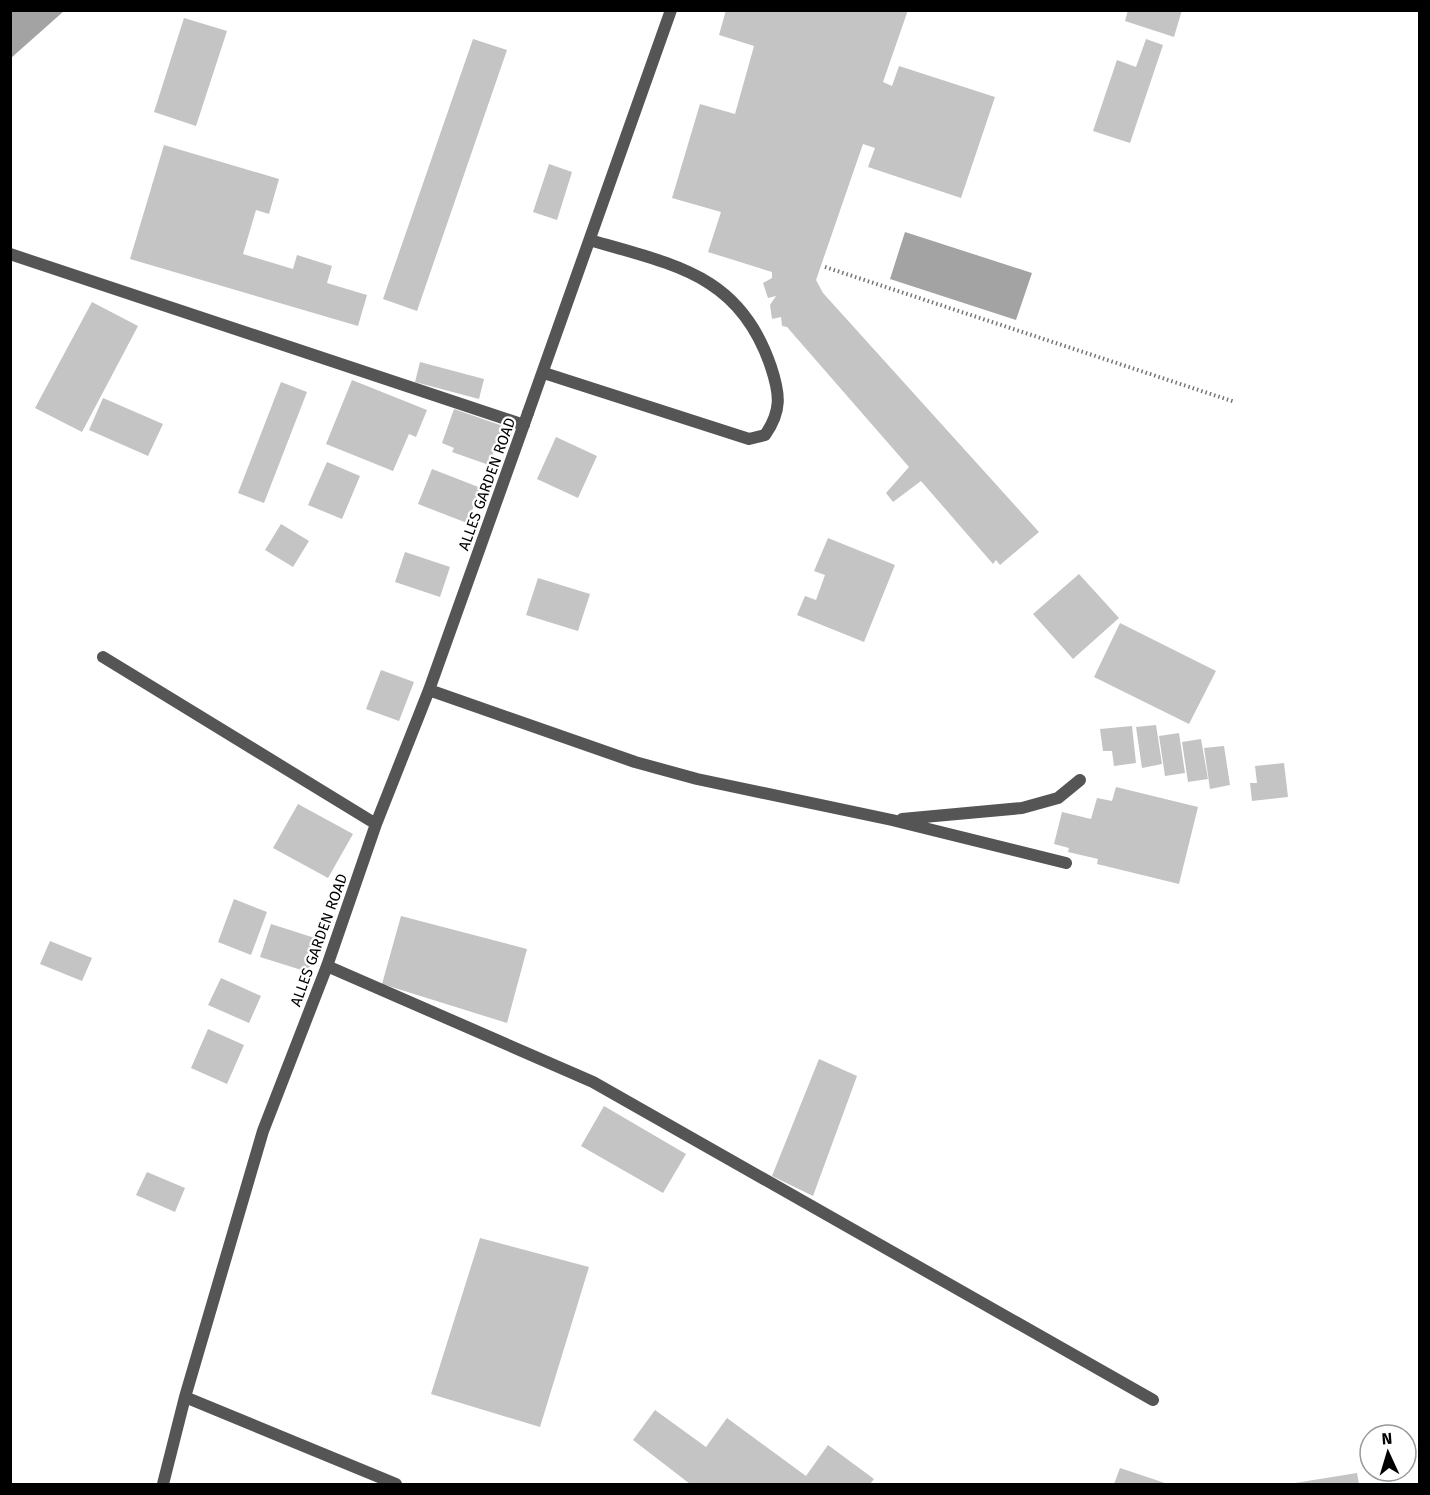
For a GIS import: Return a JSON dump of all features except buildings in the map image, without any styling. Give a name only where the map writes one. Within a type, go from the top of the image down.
[{"type":"street","name":"ALLES GARDEN ROAD","points":[[164,1485],[185,1397],[263,1131],[327,966],[376,824],[429,690],[544,373],[671,10]]},
{"type":"street","points":[[544,373],[749,439],[765,435],[778,410],[775,381],[769,362],[754,328],[736,304],[718,288],[679,267],[591,240]]},
{"type":"street","points":[[10,254],[526,419]]},
{"type":"street","points":[[103,657],[376,824]]},
{"type":"street","points":[[429,690],[634,762],[709,781],[892,820],[1066,863]]},
{"type":"street","points":[[892,820],[1022,808],[1058,798],[1080,780]]},
{"type":"street","points":[[327,966],[593,1082],[1153,1400]]},
{"type":"street","points":[[185,1397],[396,1485]]},
{"type":"path","points":[[825,267],[1235,402]]},
{"type":"shaded area","points":[[11,10],[64,10],[64,11],[11,58]]},
{"type":"shaded area","points":[[905,232],[1032,273],[1016,320],[890,279]]}]
